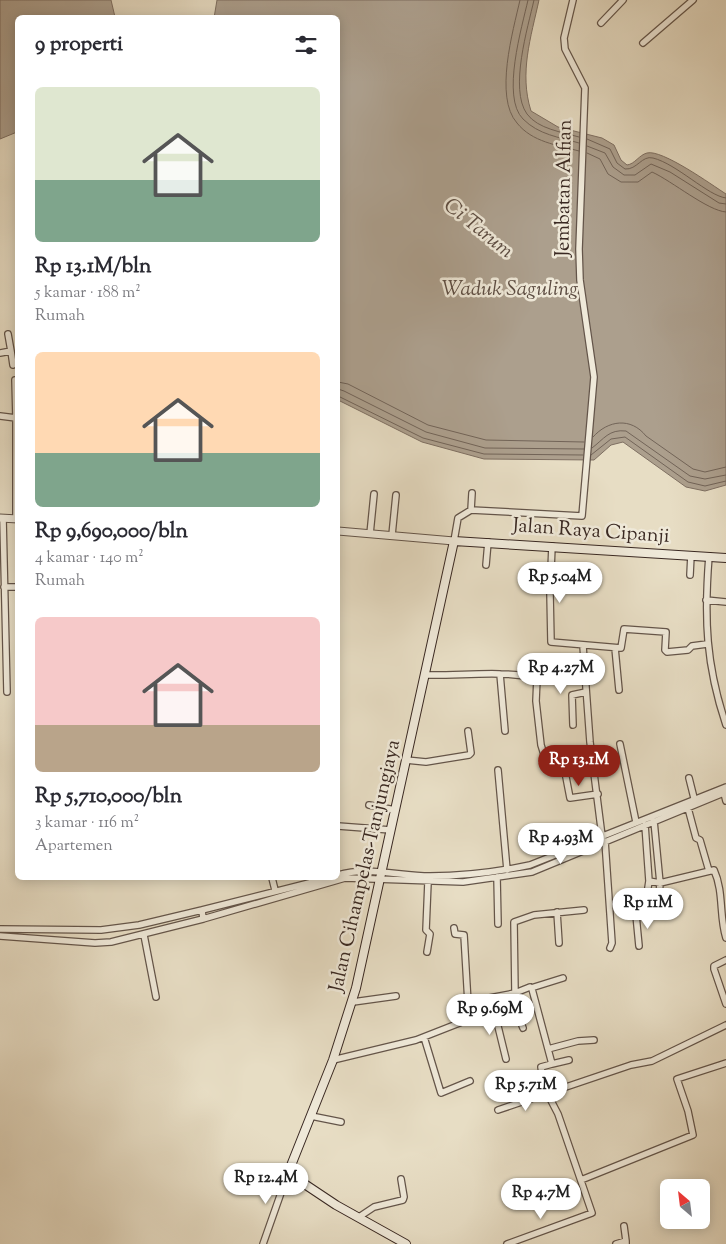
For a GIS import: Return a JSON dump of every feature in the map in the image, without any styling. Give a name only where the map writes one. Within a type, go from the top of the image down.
[{"type":"main road","name":"Jalan Raya Cipanji","points":[[454,541],[726,558]]},
{"type":"main road","name":"Jalan Cihampelas-Tanjungjaya","points":[[288,1173],[333,1060],[353,1002],[454,541]]},
{"type":"main road","points":[[288,1173],[320,1195],[406,1244]]},
{"type":"street","name":"Jembatan Alfian","points":[[471,510],[582,516],[594,376],[593,358],[580,280],[579,249],[584,84],[565,49],[564,38],[573,0]]},
{"type":"street","points":[[601,23],[623,0]]},
{"type":"street","points":[[643,43],[693,0]]},
{"type":"street","points":[[8,334],[13,365]]},
{"type":"street","points":[[0,353],[11,350]]},
{"type":"street","points":[[0,416],[15,418]]},
{"type":"street","points":[[340,531],[454,541],[458,518],[471,510],[472,492]]},
{"type":"street","points":[[370,534],[374,494]]},
{"type":"street","points":[[392,535],[396,495]]},
{"type":"street","points":[[7,692],[1,518],[15,519]]},
{"type":"street","points":[[486,565],[488,542]]},
{"type":"street","points":[[552,546],[549,639],[552,642],[621,648],[624,629],[666,632],[665,650],[667,652],[688,650],[692,646],[707,644]]},
{"type":"street","points":[[690,575],[691,555]]},
{"type":"street","points":[[709,556],[706,600],[707,644],[712,676],[726,725]]},
{"type":"street","points":[[4,587],[15,587]]},
{"type":"street","points":[[706,600],[726,602]]},
{"type":"street","points":[[583,646],[586,692],[604,838],[612,943],[610,948]]},
{"type":"street","points":[[615,648],[619,690]]},
{"type":"street","points":[[425,675],[500,674],[537,678],[536,701],[546,761]]},
{"type":"street","points":[[500,674],[505,731]]},
{"type":"street","points":[[573,724],[572,695],[586,692]]},
{"type":"street","points":[[406,760],[426,762],[469,755],[471,753],[468,731]]},
{"type":"street","points":[[620,744],[636,822]]},
{"type":"street","points":[[498,770],[507,870]]},
{"type":"street","points":[[565,772],[570,798],[598,794]]},
{"type":"street","points":[[689,778],[694,798]]},
{"type":"street","points":[[604,838],[645,825],[725,791]]},
{"type":"street","points":[[340,879],[382,876],[497,877],[531,869],[694,798],[725,791]]},
{"type":"street","points":[[725,791],[726,801]]},
{"type":"street","points":[[369,805],[395,810]]},
{"type":"street","points":[[688,808],[696,838],[700,840],[709,871]]},
{"type":"street","points":[[654,821],[660,883],[658,912]]},
{"type":"street","points":[[639,946],[636,915],[645,907],[649,881],[645,825]]},
{"type":"street","points":[[340,826],[391,830]]},
{"type":"street","points":[[340,875],[356,872],[428,882],[507,870],[531,869]]},
{"type":"street","points":[[649,881],[660,883],[715,871],[724,912],[722,924],[726,938]]},
{"type":"street","points":[[497,877],[498,924]]},
{"type":"street","points":[[272,880],[275,890]]},
{"type":"street","points":[[254,901],[275,890],[320,880]]},
{"type":"street","points":[[0,936],[95,943],[144,935],[202,915],[337,880]]},
{"type":"street","points":[[427,952],[430,934],[426,930],[428,882]]},
{"type":"street","points":[[514,993],[514,922],[527,916],[584,910]]},
{"type":"street","points":[[557,912],[559,943]]},
{"type":"street","points":[[0,929],[101,930],[202,915]]},
{"type":"street","points":[[454,928],[455,934],[464,935],[469,1020]]},
{"type":"street","points":[[144,935],[156,997]]},
{"type":"street","points":[[726,960],[714,966],[726,1004]]},
{"type":"street","points":[[468,1002],[514,993],[563,978]]},
{"type":"street","points":[[531,988],[552,1064]]},
{"type":"street","points":[[353,1002],[396,996]]},
{"type":"street","points":[[333,1060],[424,1037],[514,1002],[523,1028]]},
{"type":"street","points":[[494,1010],[506,1059]]},
{"type":"street","points":[[498,1110],[631,1066],[652,1061],[726,1025]]},
{"type":"street","points":[[424,1037],[441,1093],[470,1081]]},
{"type":"street","points":[[548,1049],[578,1041],[594,1040]]},
{"type":"street","points":[[507,1244],[554,1225],[591,1215],[592,1211],[582,1180],[558,1114],[544,1087],[541,1067],[569,1060]]},
{"type":"street","points":[[582,1180],[693,1135],[688,1111],[676,1079],[726,1063]]},
{"type":"street","points":[[311,1116],[341,1122]]},
{"type":"street","points":[[263,1244],[288,1173]]},
{"type":"street","points":[[359,1216],[374,1207],[403,1200],[401,1179]]},
{"type":"street","points":[[616,1244],[626,1243],[624,1226]]},
{"type":"water","points":[[0,0],[111,0],[115,15],[15,15],[15,133],[0,139]]},
{"type":"water","name":"Waduk Saguling","points":[[217,0],[539,0],[526,69],[526,83],[531,111],[558,127],[602,138],[614,145],[621,160],[627,165],[644,154],[654,153],[675,162],[726,194],[726,485],[705,491],[686,487],[623,442],[611,445],[594,460],[484,459],[422,442],[340,401],[340,15],[214,15]]},
{"type":"water label","name":"Ci Tarum","points":[[478,229]]}]
